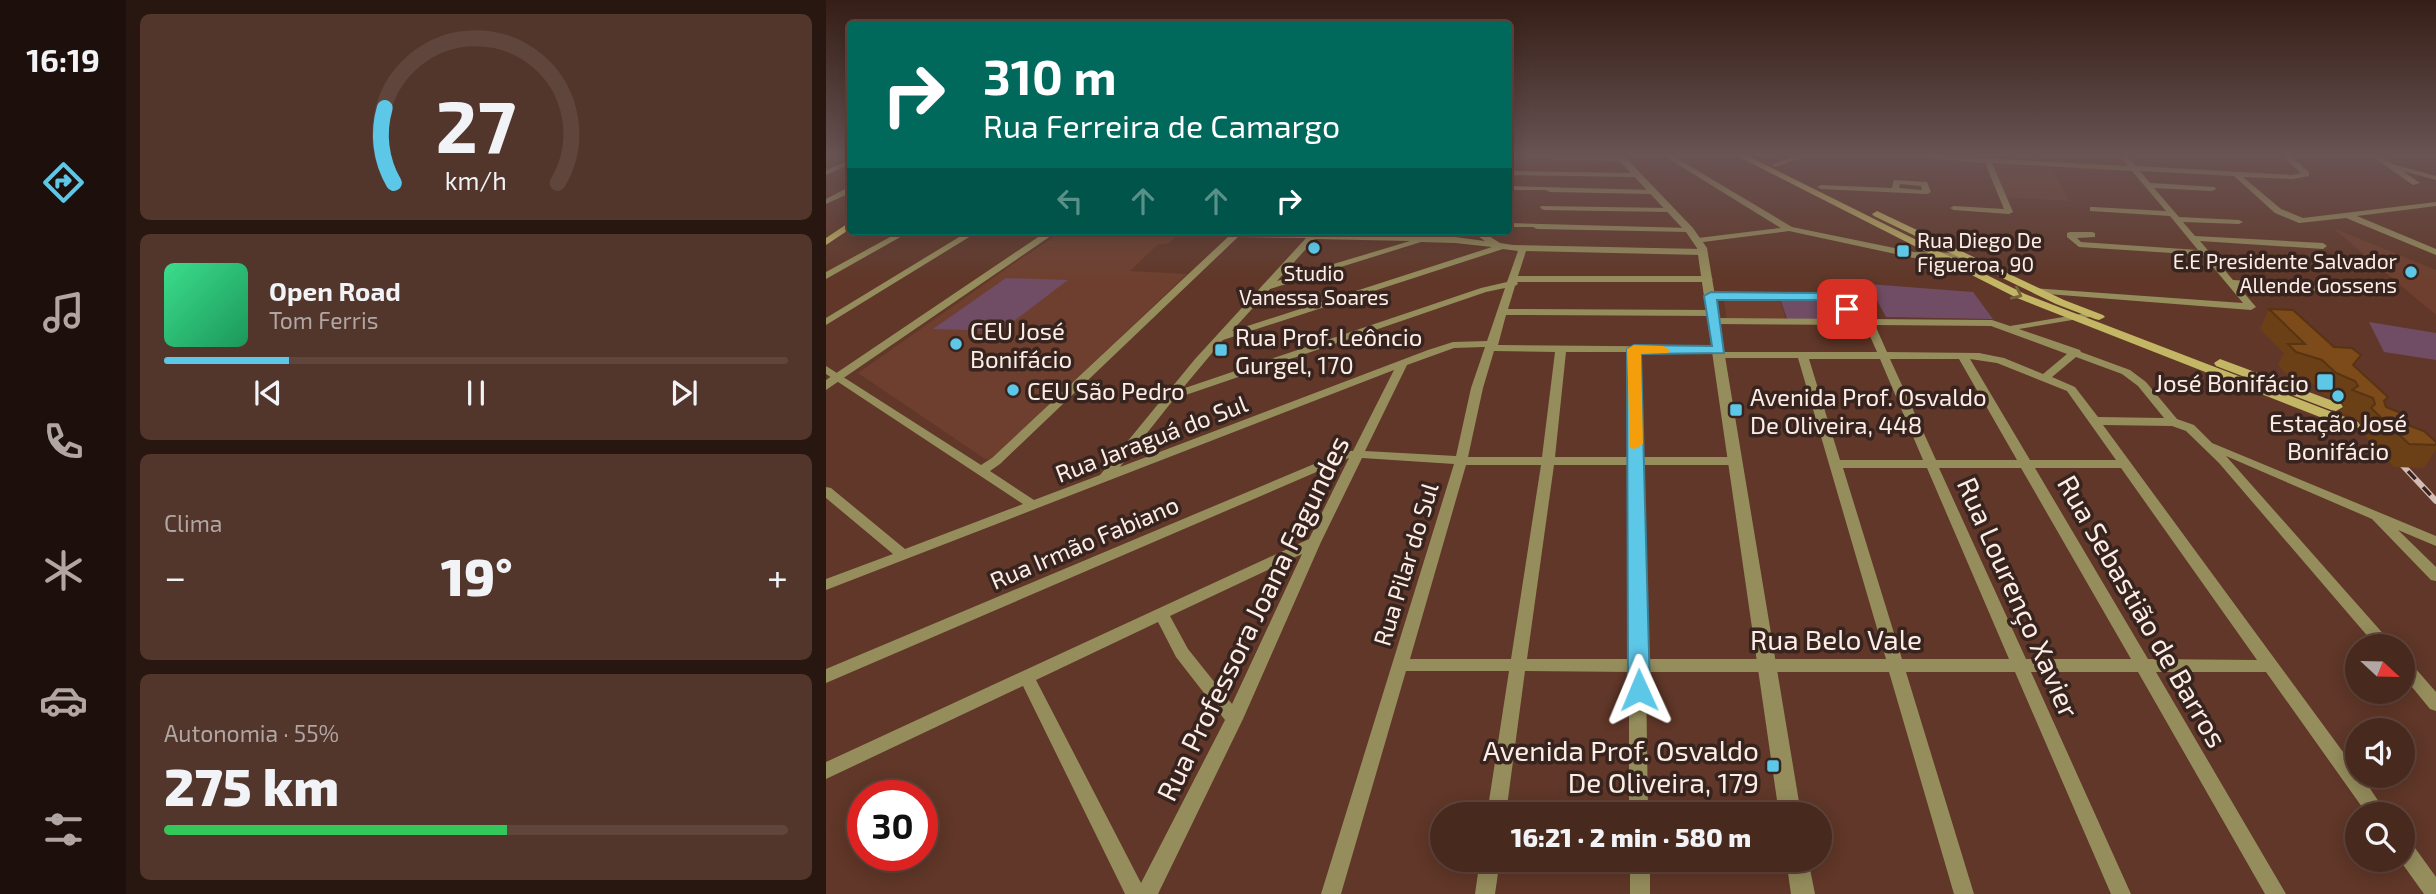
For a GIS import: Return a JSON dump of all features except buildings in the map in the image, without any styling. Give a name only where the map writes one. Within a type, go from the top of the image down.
[{"type":"main road","points":[[1829,198],[1941,256],[1965,260],[2035,290],[2064,298],[2090,314],[2336,407]]},
{"type":"main road","points":[[1842,198],[2073,318],[2353,425]]},
{"type":"main road","points":[[826,233],[847,219]]},
{"type":"main road","points":[[826,242],[847,227]]},
{"type":"street","name":"Rua Pilar do Sul","points":[[1331,894],[1461,460],[1477,387],[1502,312],[1547,198]]},
{"type":"street","points":[[1659,198],[1690,230],[1700,247],[1708,279],[1788,802]]},
{"type":"street","points":[[1737,198],[1789,229],[1914,255],[1965,260]]},
{"type":"street","points":[[2002,198],[2009,212]]},
{"type":"street","points":[[2064,298],[2250,306],[2159,198]]},
{"type":"street","points":[[2263,198],[2278,211],[2302,220],[2436,204]]},
{"type":"street","points":[[2420,206],[2436,213]]},
{"type":"street","points":[[1544,208],[1671,210]]},
{"type":"street","points":[[1954,208],[2009,212]]},
{"type":"street","points":[[2093,209],[2239,222]]},
{"type":"street","points":[[2348,216],[2436,253]]},
{"type":"street","points":[[1512,225],[1690,230]]},
{"type":"street","points":[[1267,287],[1398,244],[1424,240],[1527,248],[1700,247],[1789,229]]},
{"type":"street","points":[[827,275],[900,235]]},
{"type":"street","points":[[826,322],[968,235]]},
{"type":"street","points":[[826,386],[1047,235]]},
{"type":"street","points":[[981,471],[996,461],[1235,235]]},
{"type":"street","points":[[1106,476],[1221,338],[1314,235]]},
{"type":"street","points":[[1323,235],[1398,244]]},
{"type":"street","points":[[1457,241],[1468,235]]},
{"type":"street","points":[[1482,235],[1500,246]]},
{"type":"street","points":[[2092,235],[2070,235],[2078,244],[2206,253]]},
{"type":"street","points":[[2193,238],[2323,246]]},
{"type":"street","points":[[1221,338],[1500,246]]},
{"type":"street","points":[[1914,255],[1941,256]]},
{"type":"street","points":[[1173,396],[1514,282],[1708,279]]},
{"type":"street","points":[[2231,283],[2378,292]]},
{"type":"street","points":[[1711,296],[1818,297],[1833,302],[1867,322]]},
{"type":"street","points":[[1502,312],[1867,322],[1984,322],[2011,328],[2134,377],[2173,422]]},
{"type":"street","points":[[2011,328],[2090,314]]},
{"type":"street","name":"Rua Lourenço Xavier","points":[[1867,322],[2122,894]]},
{"type":"street","name":"Rua Jaraguá do Sul","points":[[826,585],[1453,345],[1803,356],[1990,357],[2071,390],[2369,802]]},
{"type":"street","points":[[1498,802],[1549,461],[1561,349]]},
{"type":"street","points":[[1634,349],[1639,802]]},
{"type":"street","points":[[2044,378],[2076,352]]},
{"type":"street","points":[[1803,356],[1964,894]]},
{"type":"street","name":"Rua Sebastião de Barros","points":[[1963,356],[2276,894]]},
{"type":"street","name":"Rua Professora Joana Fagundes","points":[[1147,894],[1234,719],[1314,542],[1361,453],[1402,365]]},
{"type":"street","points":[[826,369],[1033,505]]},
{"type":"street","points":[[2095,421],[2173,422],[2190,428],[2209,444],[2375,634]]},
{"type":"street","points":[[2209,444],[2436,541]]},
{"type":"street","name":"Rua Irmão Fabiano","points":[[826,676],[1322,463],[1361,453],[1461,460],[1735,461]]},
{"type":"street","points":[[1836,464],[2126,464]]},
{"type":"street","points":[[826,491],[903,555]]},
{"type":"street","points":[[2374,514],[2436,576]]},
{"type":"street","points":[[826,771],[1314,542]]},
{"type":"street","points":[[1161,613],[1182,653],[1234,719]]},
{"type":"street","name":"Rua Belo Vale","points":[[1399,665],[2272,666]]},
{"type":"street","points":[[1026,676],[1136,894]]},
{"type":"street","points":[[2415,679],[2436,704]]},
{"type":"street","points":[[2418,683],[2436,683]]},
{"type":"street","points":[[2415,865],[2436,894]]},
{"type":"street","points":[[1485,894],[1488,872]]},
{"type":"street","points":[[1640,872],[1640,894]]},
{"type":"street","points":[[1799,872],[1803,894]]},
{"type":"shaded area","points":[[2017,198],[2067,198],[2069,201]]},
{"type":"shaded area","name":"E.E Presidente Salvador Allende Gossens","points":[[2333,228],[2436,270],[2436,315],[2405,289]]},
{"type":"shaded area","points":[[1057,235],[1178,235],[1169,243],[1157,245],[1130,271],[1187,274],[992,459],[985,459],[858,373]]},
{"type":"shaded area","points":[[1006,278],[1068,280],[1001,331],[933,329]]},
{"type":"shaded area","points":[[1868,284],[1973,292],[1993,319],[1886,317]]},
{"type":"shaded area","points":[[1724,300],[1780,300],[1786,320],[1727,320]]},
{"type":"shaded area","points":[[1781,301],[1820,301],[1851,319],[1787,319]]},
{"type":"shaded area","points":[[2369,322],[2436,333],[2436,360],[2384,352]]},
{"type":"railway","points":[[2393,455],[2436,501]]},
{"type":"slow traffic","points":[[1635,444],[1634,349],[1663,350]]},
{"type":"place","name":"Studio Vanessa Soares","points":[[1314,248]]},
{"type":"place","name":"Rua Diego De Figueroa, 90","points":[[1903,251]]},
{"type":"place","name":"E.E Presidente Salvador Allende Gossens","points":[[2411,272]]},
{"type":"place","name":"CEU José Bonifácio","points":[[956,344]]},
{"type":"place","name":"Rua Prof. Leôncio Gurgel, 170","points":[[1221,350]]},
{"type":"place","name":"José Bonifácio","points":[[2325,382]]},
{"type":"place","name":"CEU São Pedro","points":[[1013,390]]},
{"type":"place","name":"Estação José Bonifácio","points":[[2338,396]]},
{"type":"place","name":"Avenida Prof. Osvaldo De Oliveira, 448","points":[[1736,410]]},
{"type":"place","name":"Avenida Prof. Osvaldo De Oliveira, 179","points":[[1773,766]]},
{"type":"route","points":[[1639,690],[1634,349],[1719,350],[1711,296],[1818,297],[1847,309]]}]
